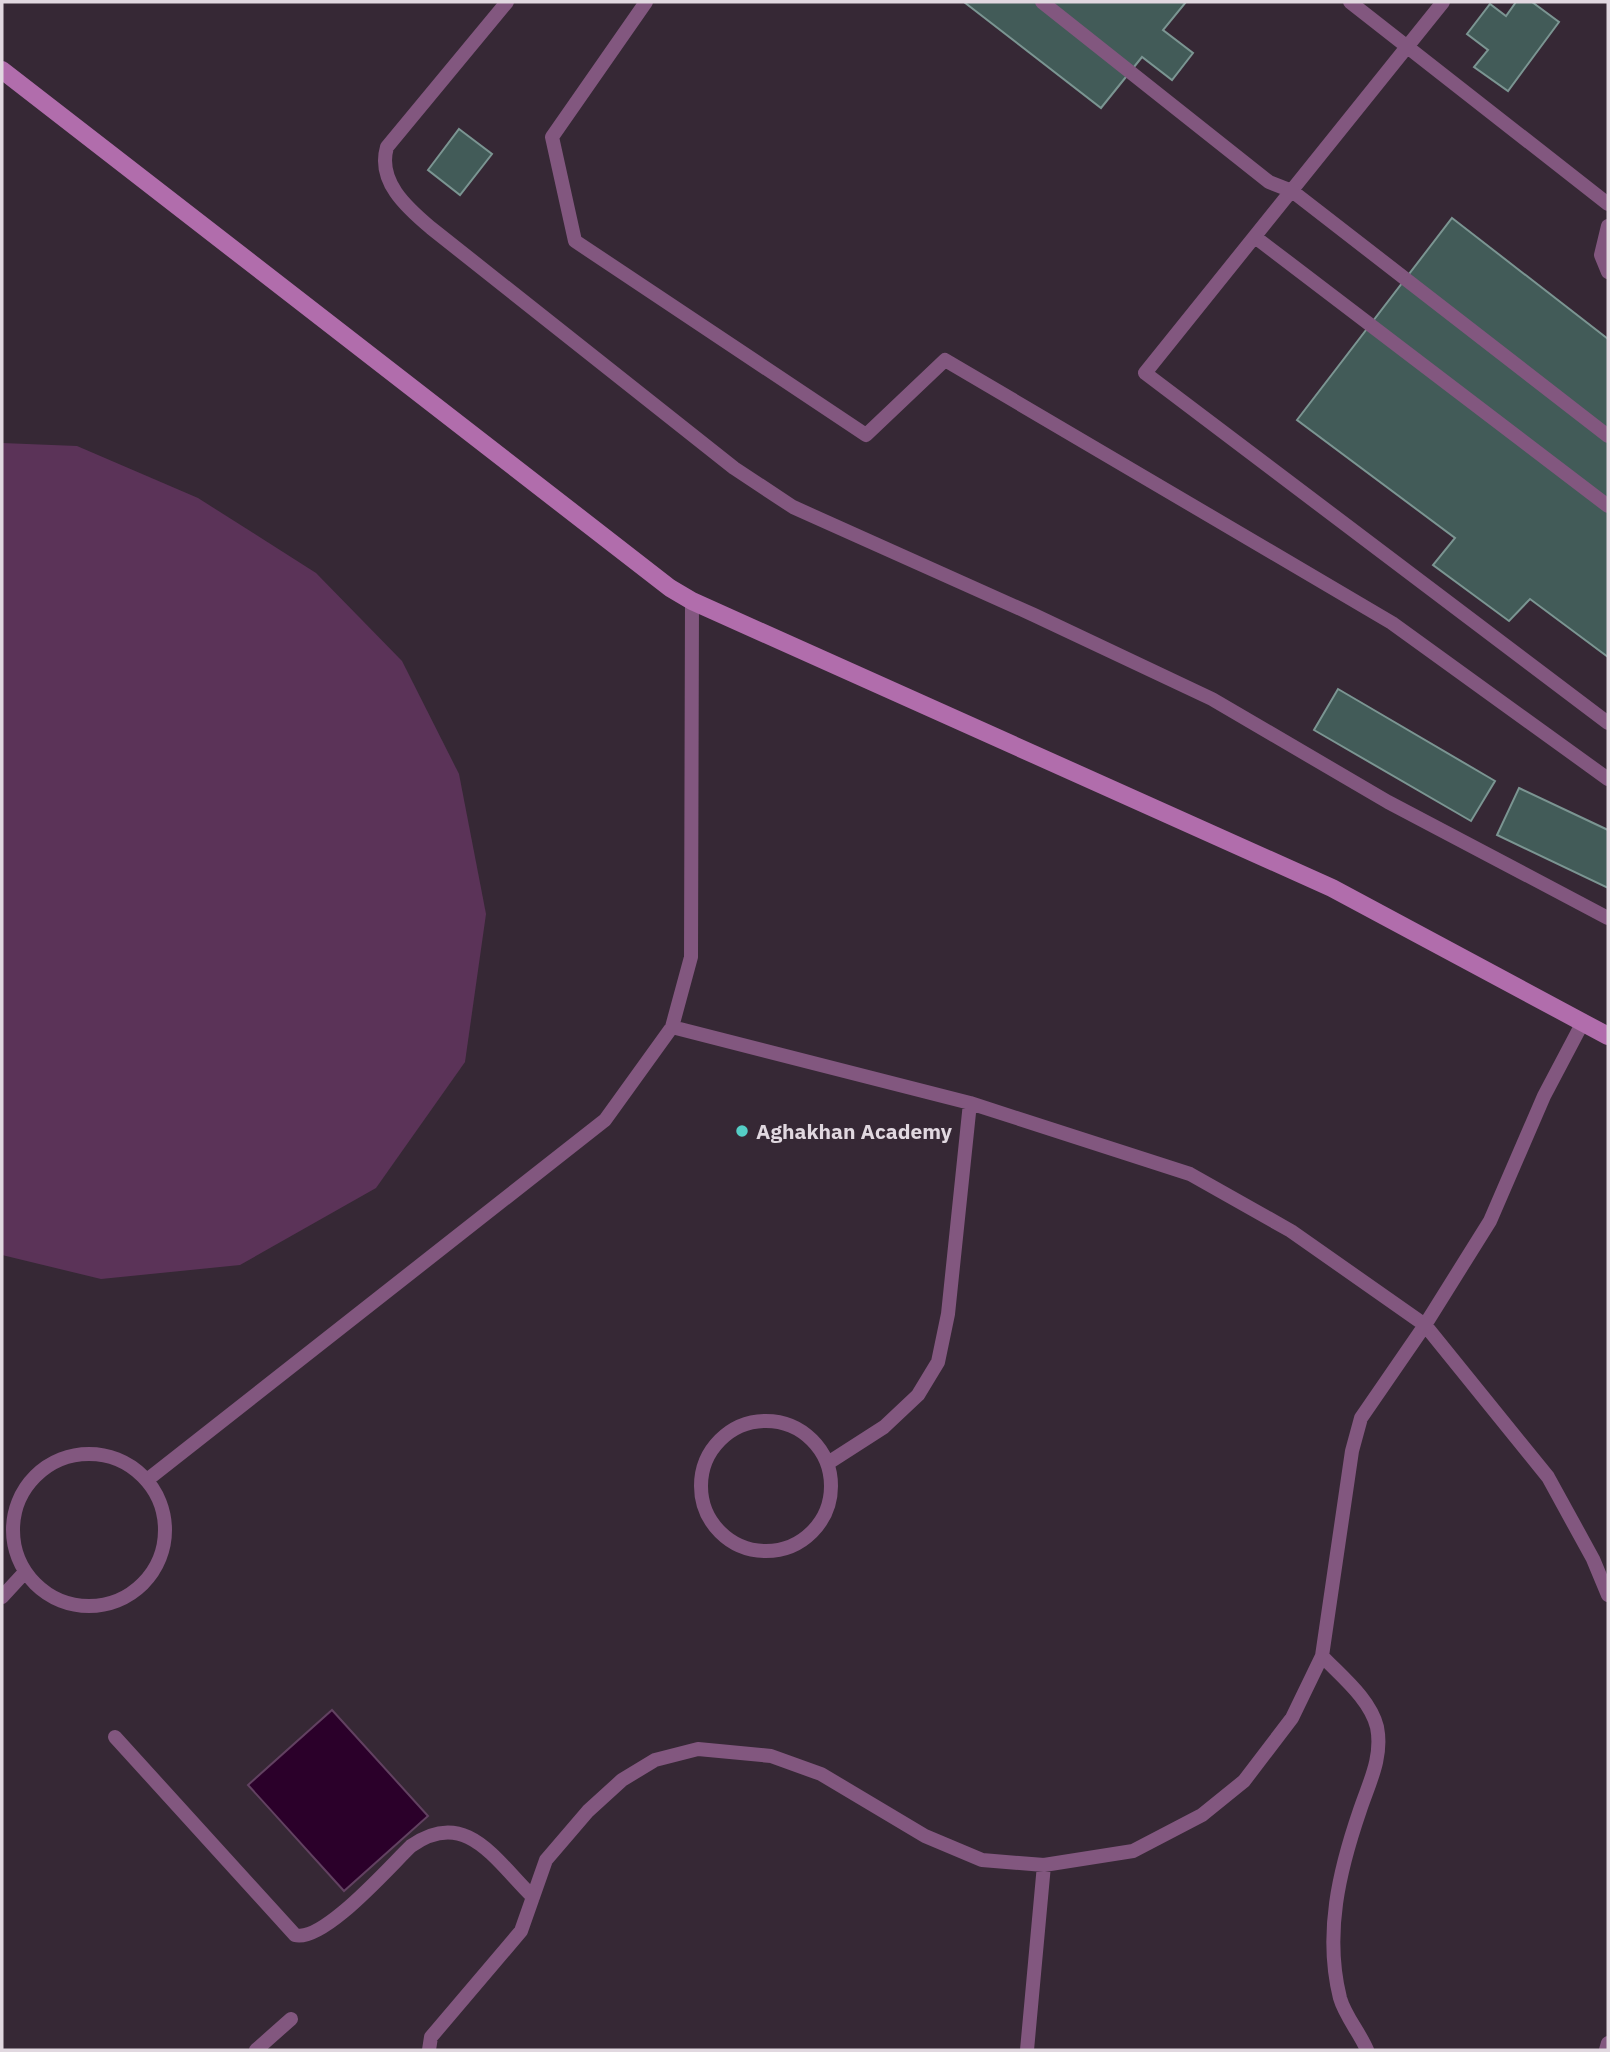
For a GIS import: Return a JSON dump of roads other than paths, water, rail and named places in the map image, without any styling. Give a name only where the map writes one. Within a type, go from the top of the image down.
[{"type":"street","points":[[2,70],[670,588],[692,601],[1332,888],[1608,1036]]},
{"type":"lane","points":[[507,2],[387,146],[383,161],[388,179],[399,198],[431,228],[723,460],[793,507],[1034,615],[1212,699],[1388,802],[1608,918]]},
{"type":"lane","points":[[646,2],[552,137],[575,241],[866,435],[945,360],[1392,622],[1608,779]]},
{"type":"lane","points":[[1042,2],[1269,182],[1292,191],[1608,436]]},
{"type":"lane","points":[[1350,2],[1608,204]]},
{"type":"lane","points":[[1443,2],[1145,373],[1608,723]]},
{"type":"lane","points":[[1608,226],[1601,255],[1608,272]]},
{"type":"lane","points":[[1255,237],[1608,506]]},
{"type":"lane","points":[[147,1480],[605,1120],[673,1027],[691,957],[692,601]]},
{"type":"lane","points":[[429,2050],[432,2037],[521,1931],[546,1860],[588,1811],[622,1780],[655,1760],[698,1749],[771,1756],[821,1773],[925,1836],[982,1860],[1044,1865],[1133,1851],[1202,1815],[1244,1781],[1292,1718],[1322,1656],[1347,1504],[1352,1451],[1361,1418],[1425,1325],[1490,1221],[1544,1096],[1583,1022]]},
{"type":"lane","points":[[673,1027],[970,1103],[1190,1174],[1291,1231],[1425,1325],[1548,1477],[1593,1559],[1608,1595]]},
{"type":"lane","points":[[828,1463],[884,1427],[918,1395],[938,1362],[947,1314],[970,1103]]},
{"type":"lane","points":[[754,1421],[777,1421],[799,1429],[817,1443],[828,1463],[832,1485],[829,1508],[817,1528],[800,1543],[778,1551],[755,1552],[734,1544],[716,1529],[704,1510],[700,1487],[704,1465],[715,1444],[733,1429],[754,1421]]},
{"type":"lane","points":[[93,1454],[113,1458],[131,1467],[147,1480],[159,1498],[165,1517],[165,1538],[160,1558],[150,1576],[135,1591],[117,1601],[96,1606],[76,1605],[56,1599],[39,1587],[25,1572],[16,1553],[13,1532],[15,1512],[23,1493],[36,1476],[72,1456],[93,1454]]},
{"type":"lane","points":[[2,1597],[25,1572]]},
{"type":"lane","points":[[1322,1656],[1367,1704],[1377,1726],[1379,1750],[1376,1766],[1345,1854],[1335,1903],[1332,1947],[1340,2001],[1367,2050]]},
{"type":"lane","points":[[115,1737],[295,1935],[304,1938],[323,1929],[411,1846],[427,1835],[445,1830],[468,1835],[533,1896]]},
{"type":"lane","points":[[1027,2050],[1044,1865]]},
{"type":"lane","points":[[256,2050],[291,2019]]},
{"type":"lane","points":[[1606,2050],[1608,2043]]},
{"type":"place","name":"Aghakhan Academy","points":[[742,1131]]}]
